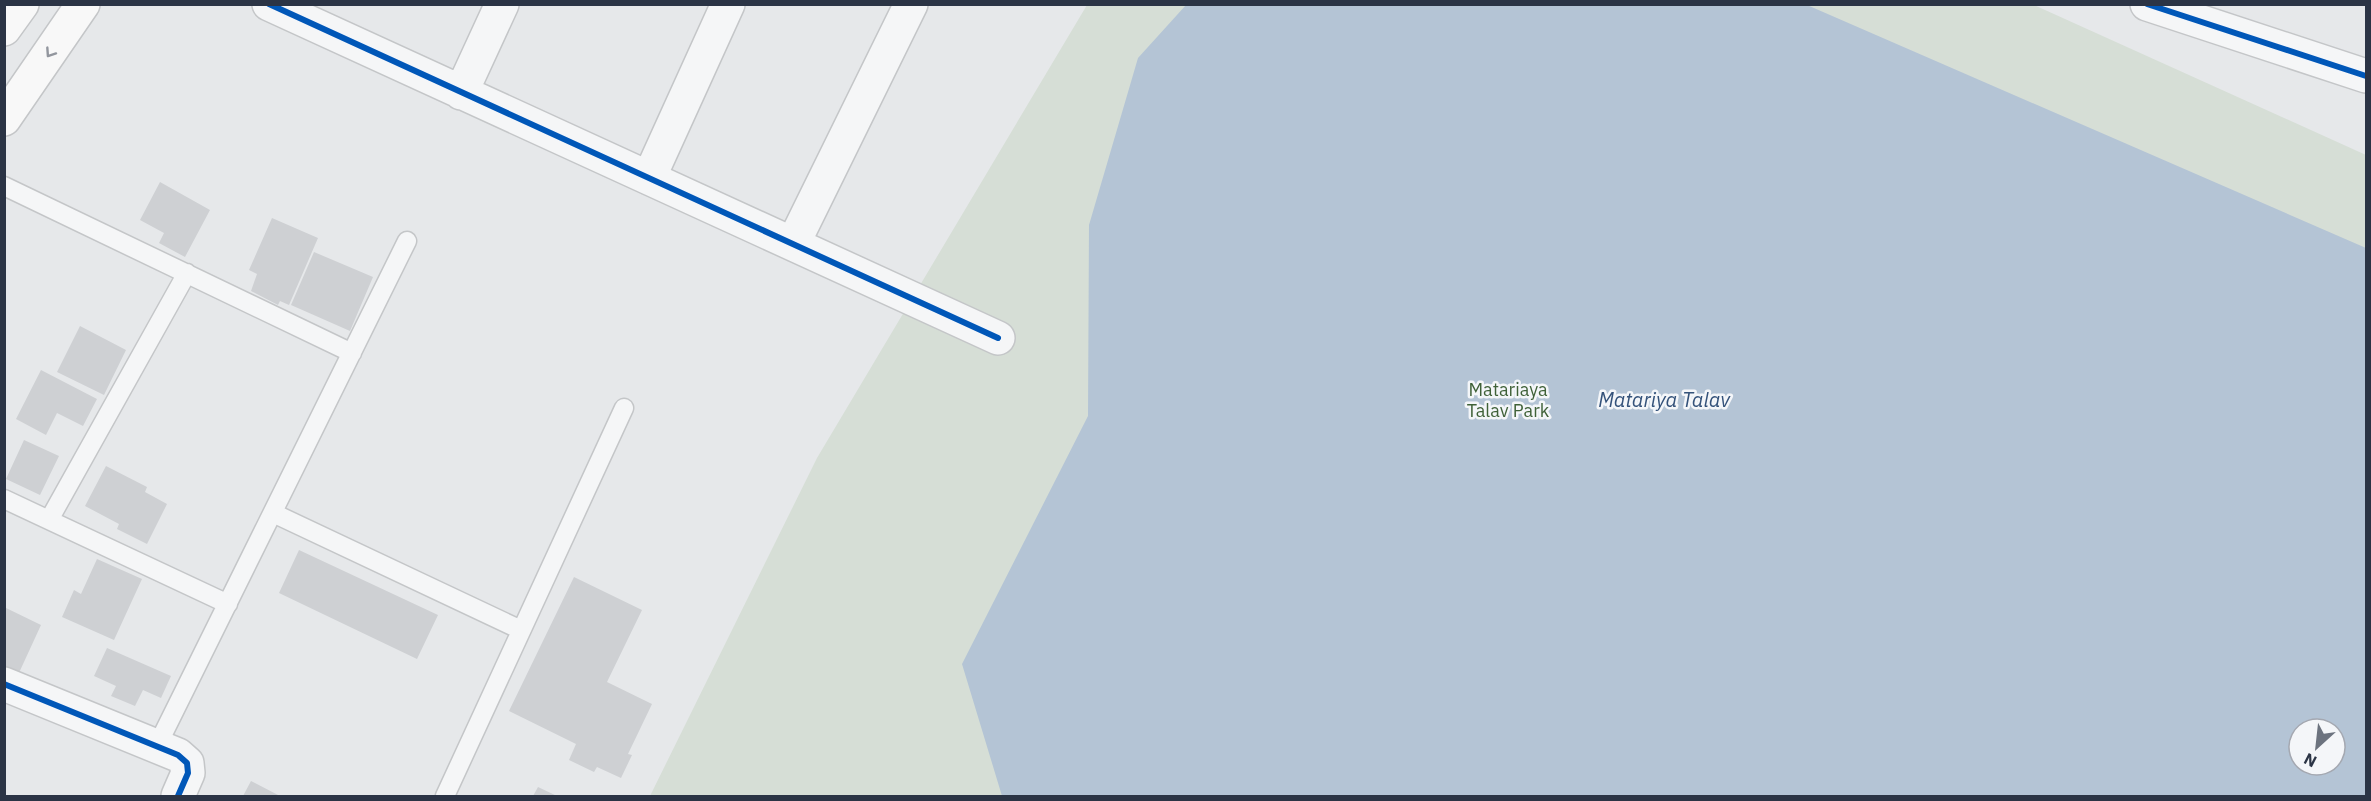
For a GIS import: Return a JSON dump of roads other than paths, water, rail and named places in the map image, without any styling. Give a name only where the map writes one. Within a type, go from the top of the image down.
[{"type":"main road","points":[[4,29],[22,4]]},
{"type":"main road","points":[[4,119],[14,88],[83,4]]},
{"type":"street","points":[[269,4],[998,338]]},
{"type":"street","points":[[461,93],[502,4]]},
{"type":"street","points":[[649,178],[728,4]]},
{"type":"street","points":[[793,244],[911,4]]},
{"type":"street","points":[[2147,4],[2367,75]]},
{"type":"street","points":[[4,684],[178,755],[187,763],[188,773],[178,796]]},
{"type":"lane","points":[[4,186],[352,353]]},
{"type":"lane","points":[[157,746],[407,241]]},
{"type":"lane","points":[[49,520],[187,273]]},
{"type":"lane","points":[[445,796],[624,408]]},
{"type":"lane","points":[[4,499],[228,604]]},
{"type":"lane","points":[[273,513],[521,630]]},
{"type":"water","name":"Matariya Talav","points":[[1186,5],[1807,5],[2366,248],[2366,796],[1002,796],[962,664],[1088,416],[1089,225],[1138,58]]},
{"type":"park label","name":"Matariaya Talav Park","points":[[1508,400]]}]
